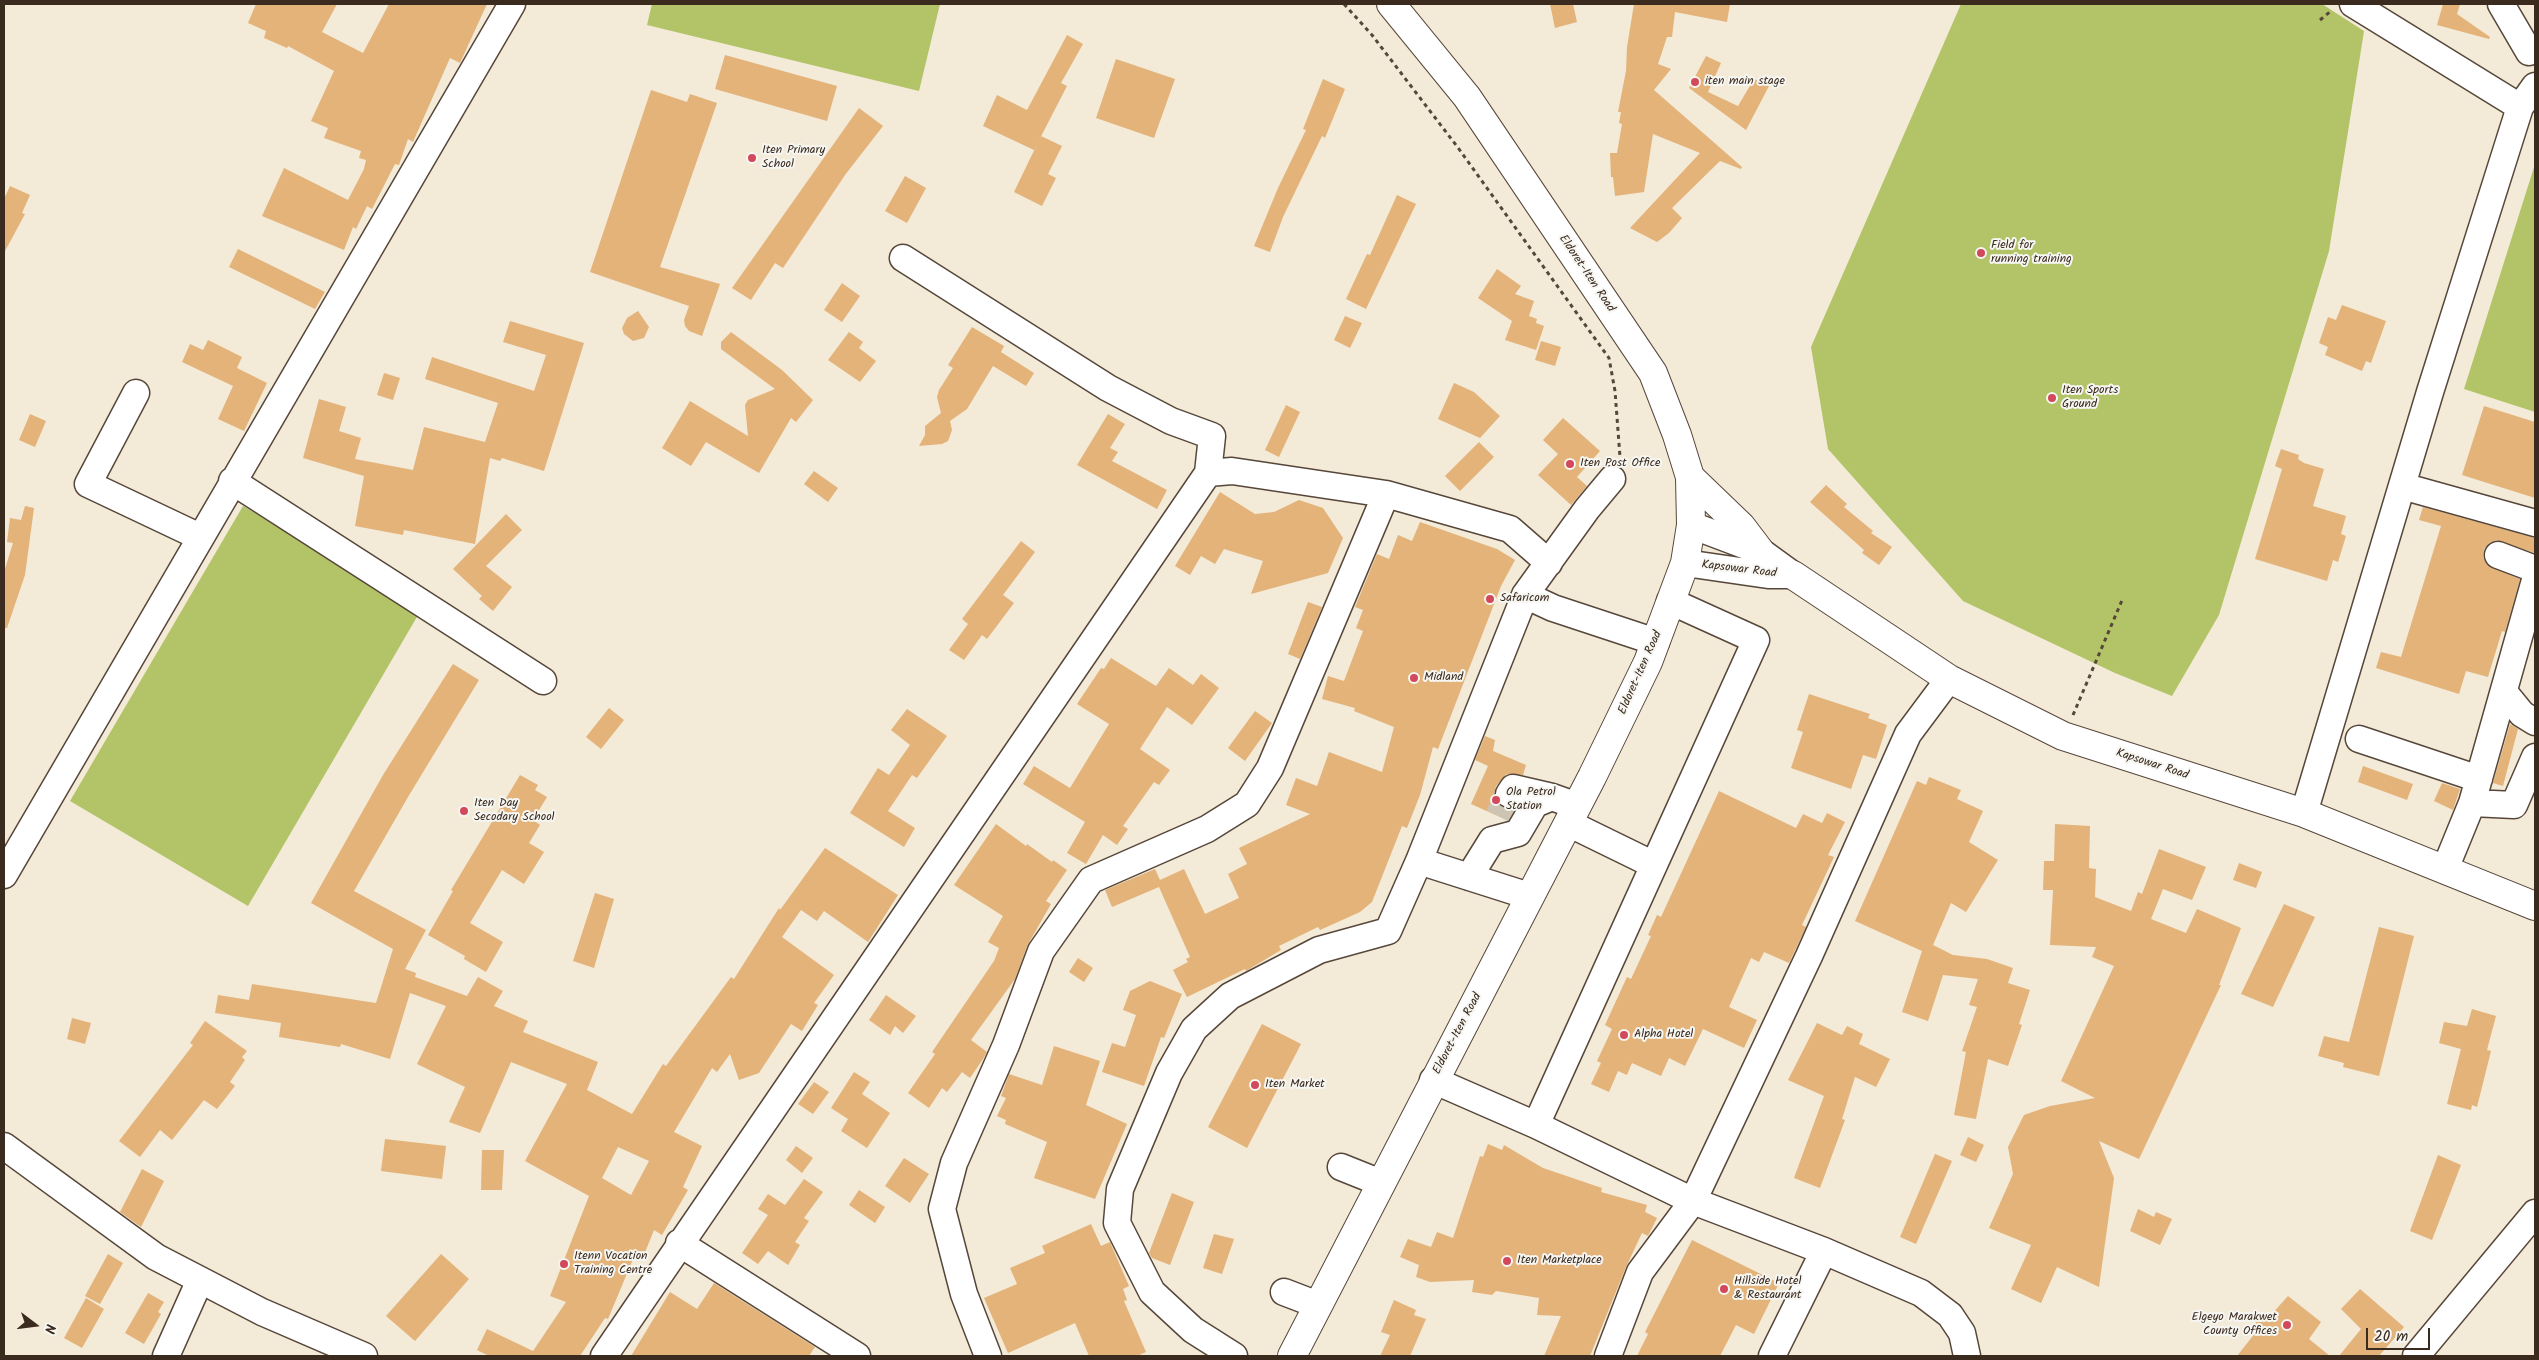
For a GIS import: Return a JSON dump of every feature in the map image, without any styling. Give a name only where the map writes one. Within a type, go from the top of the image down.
[{"type":"main road","name":"Eldoret-Iten Road","points":[[1292,1356],[1529,896],[1566,809],[1644,671],[1685,563],[1691,525],[1690,477],[1677,434],[1653,373],[1467,97],[1391,4]]},
{"type":"main road","points":[[1690,477],[1741,526],[1760,551]]},
{"type":"main road","name":"Kapsowar Road","points":[[1793,575],[1949,679],[2063,736],[2304,813],[2534,903]]},
{"type":"street","points":[[4,875],[232,481],[512,4]]},
{"type":"street","points":[[2353,4],[2520,107]]},
{"type":"street","points":[[2501,4],[2532,40],[2527,60],[2535,77]]},
{"type":"street","points":[[2304,813],[2402,486],[2520,107],[2535,86]]},
{"type":"street","points":[[604,1356],[1208,473],[1212,436],[1171,421],[1108,388],[903,258]]},
{"type":"street","points":[[136,393],[88,484],[200,537]]},
{"type":"street","points":[[1208,473],[1232,471],[1386,494],[1510,529],[1549,563]]},
{"type":"street","points":[[1234,1356],[1193,1330],[1152,1292],[1117,1223],[1120,1189],[1169,1073],[1194,1029],[1230,996],[1319,950],[1388,931],[1419,861],[1525,595],[1587,509],[1612,479]]},
{"type":"street","points":[[232,481],[543,681]]},
{"type":"street","points":[[2402,486],[2535,523]]},
{"type":"street","points":[[988,1356],[964,1294],[942,1210],[954,1164],[1006,1045],[1041,951],[1091,880],[1207,829],[1247,804],[1270,768],[1386,494]]},
{"type":"street","name":"Kapsowar Road","points":[[1691,525],[1760,551],[1793,575]]},
{"type":"street","points":[[2498,556],[2535,569]]},
{"type":"street","name":"Kapsowar Road","points":[[1685,563],[1768,576],[1793,575]]},
{"type":"street","points":[[2445,869],[2472,803],[2535,580]]},
{"type":"street","points":[[1525,595],[1553,608],[1656,642]]},
{"type":"street","points":[[1536,1125],[1756,640],[1670,601]]},
{"type":"street","points":[[1608,1356],[1640,1272],[1693,1202],[1809,956],[1908,734],[1949,679]]},
{"type":"street","points":[[2504,692],[2522,714],[2535,722]]},
{"type":"street","points":[[2359,739],[2479,778]]},
{"type":"street","points":[[2472,803],[2514,805],[2535,757]]},
{"type":"street","points":[[1469,877],[1513,788],[1566,809],[1654,866]]},
{"type":"street","points":[[1500,817],[1518,833],[1535,804],[1566,809]]},
{"type":"street","points":[[1419,861],[1529,896]]},
{"type":"street","points":[[1433,1080],[1536,1125],[1693,1202],[1824,1251],[1921,1294],[1950,1314],[1962,1333],[1967,1356]]},
{"type":"street","points":[[4,1146],[156,1258],[262,1312],[364,1356]]},
{"type":"street","points":[[1341,1167],[1381,1183]]},
{"type":"street","points":[[2416,1356],[2535,1213]]},
{"type":"street","points":[[679,1244],[857,1356]]},
{"type":"street","points":[[1772,1356],[1824,1251]]},
{"type":"street","points":[[166,1356],[200,1280]]},
{"type":"street","points":[[1284,1292],[1318,1305]]},
{"type":"path","points":[[1344,4],[1372,35],[1459,149],[1609,358],[1615,391],[1620,458],[1612,479]]},
{"type":"path","points":[[2063,736],[2123,598]]},
{"type":"green space","points":[[652,4],[940,4],[919,91],[647,25]]},
{"type":"green space","name":"Iten Sports Ground","points":[[1961,4],[2322,4],[2364,31],[2329,251],[2219,615],[2172,696],[2115,673],[1963,601],[1828,449],[1811,347]]},
{"type":"green space","points":[[2535,164],[2535,412],[2464,389]]},
{"type":"green space","points":[[243,506],[421,610],[248,906],[70,801]]},
{"type":"building","points":[[256,4],[337,4],[322,32],[363,53],[389,4],[487,4],[460,63],[450,58],[413,142],[408,139],[399,165],[395,164],[372,209],[367,206],[356,229],[353,227],[344,250],[262,216],[284,168],[348,200],[364,169],[366,160],[359,158],[361,151],[324,138],[328,128],[311,121],[334,71],[288,46],[287,48],[264,38],[266,31],[248,23]]},
{"type":"building","points":[[1550,4],[1573,4],[1577,22],[1555,28]]},
{"type":"building","points":[[1634,4],[1730,4],[1727,22],[1675,12],[1672,37],[1667,37],[1658,64],[1671,69],[1654,90],[1742,167],[1741,169],[1720,161],[1672,208],[1682,218],[1669,233],[1657,242],[1630,228],[1700,153],[1653,134],[1644,192],[1615,196],[1613,177],[1611,177],[1610,153],[1617,153],[1622,124],[1619,123],[1621,112],[1618,112],[1626,71],[1627,47]]},
{"type":"building","points":[[2443,4],[2460,4],[2457,14],[2490,37],[2489,39],[2437,25]]},
{"type":"building","points":[[1067,35],[1083,44],[1061,83],[1067,86],[1034,150],[983,126],[997,95],[1027,110]]},
{"type":"building","points":[[725,55],[837,86],[827,121],[715,89]]},
{"type":"building","points":[[1706,56],[1721,63],[1708,92],[1738,106],[1754,79],[1769,86],[1746,130],[1689,88]]},
{"type":"building","points":[[1116,59],[1175,79],[1154,138],[1096,118]]},
{"type":"building","points":[[1323,79],[1345,89],[1325,138],[1322,136],[1283,217],[1270,252],[1254,246],[1278,188],[1306,130],[1303,129]]},
{"type":"building","points":[[651,90],[687,102],[690,94],[717,103],[660,267],[720,284],[702,336],[689,331],[685,326],[684,320],[689,306],[590,272]]},
{"type":"building","points":[[859,108],[883,126],[845,175],[783,268],[775,263],[751,300],[732,288]]},
{"type":"building","points":[[1041,136],[1062,146],[1048,174],[1056,178],[1042,206],[1014,192]]},
{"type":"building","points":[[905,176],[926,188],[907,223],[885,211]]},
{"type":"building","points":[[10,186],[30,195],[22,213],[25,214],[4,253],[4,199]]},
{"type":"building","points":[[1397,195],[1416,204],[1366,309],[1346,299],[1367,254],[1370,255]]},
{"type":"building","points":[[238,249],[325,292],[315,309],[229,267]]},
{"type":"building","points":[[1497,269],[1521,286],[1515,294],[1534,301],[1529,316],[1537,319],[1536,323],[1544,326],[1536,350],[1505,340],[1512,321],[1478,298]]},
{"type":"building","points":[[842,283],[860,296],[842,322],[824,310]]},
{"type":"building","points":[[2342,305],[2386,321],[2371,363],[2366,361],[2362,371],[2325,355],[2328,347],[2319,343],[2328,317],[2336,320]]},
{"type":"building","points":[[638,311],[649,327],[644,338],[633,341],[624,334],[622,328],[627,318]]},
{"type":"building","points":[[1345,316],[1362,323],[1350,348],[1334,340]]},
{"type":"building","points":[[510,321],[584,343],[544,471],[502,458],[500,461],[490,458],[475,544],[404,530],[403,535],[355,526],[364,476],[303,458],[319,399],[346,407],[339,431],[361,438],[355,459],[413,470],[424,427],[485,442],[498,403],[425,379],[432,357],[534,391],[546,355],[503,342]]},
{"type":"building","points":[[972,327],[1004,346],[1001,352],[1034,373],[1026,386],[993,366],[967,409],[950,421],[952,430],[948,441],[942,444],[919,446],[925,435],[925,426],[941,413],[937,397],[939,390],[953,368],[948,365]]},
{"type":"building","points":[[731,332],[782,370],[813,400],[796,422],[791,418],[759,473],[706,442],[691,466],[662,448],[690,401],[748,436],[745,405],[748,400],[775,389],[721,349],[721,342]]},
{"type":"building","points":[[849,332],[863,342],[859,348],[876,361],[860,382],[828,360]]},
{"type":"building","points":[[208,340],[242,357],[237,368],[267,383],[244,431],[218,419],[233,386],[182,362],[190,344],[203,350]]},
{"type":"building","points":[[1541,341],[1561,347],[1555,366],[1535,360]]},
{"type":"building","points":[[384,373],[400,378],[393,400],[377,395]]},
{"type":"building","points":[[1454,383],[1474,392],[1500,416],[1480,438],[1438,419]]},
{"type":"building","points":[[1286,405],[1300,412],[1279,457],[1265,450]]},
{"type":"building","points":[[2484,406],[2535,422],[2535,498],[2462,475]]},
{"type":"building","points":[[30,414],[46,421],[35,447],[19,440]]},
{"type":"building","points":[[1108,414],[1125,424],[1110,448],[1118,452],[1112,461],[1167,490],[1157,509],[1077,465]]},
{"type":"building","points":[[1563,418],[1600,451],[1577,477],[1587,486],[1571,505],[1538,475],[1558,454],[1543,440]]},
{"type":"building","points":[[1479,442],[1494,457],[1460,491],[1445,476]]},
{"type":"building","points":[[2281,449],[2299,455],[2298,459],[2304,463],[2324,469],[2313,506],[2346,516],[2341,534],[2346,536],[2338,562],[2333,560],[2327,581],[2255,559],[2282,469],[2275,466]]},
{"type":"building","points":[[814,471],[838,488],[828,502],[804,484]]},
{"type":"building","points":[[1826,485],[1847,504],[1844,507],[1873,531],[1871,533],[1892,547],[1879,565],[1862,553],[1864,550],[1810,502]]},
{"type":"building","points":[[1220,492],[1255,514],[1274,512],[1299,500],[1323,508],[1343,538],[1328,573],[1251,594],[1263,561],[1224,549],[1215,564],[1201,556],[1190,575],[1175,566]]},
{"type":"building","points":[[25,506],[34,508],[25,575],[7,628],[4,628],[4,572],[13,543],[7,542],[10,518],[21,520]]},
{"type":"building","points":[[2423,507],[2535,538],[2535,553],[2496,540],[2489,543],[2484,549],[2483,557],[2487,565],[2520,579],[2505,632],[2502,631],[2488,677],[2466,671],[2459,694],[2376,668],[2381,652],[2401,657],[2441,526],[2419,520]]},
{"type":"building","points":[[506,514],[522,530],[486,566],[512,587],[493,611],[479,599],[482,596],[453,569]]},
{"type":"building","points":[[1420,522],[1497,549],[1515,560],[1501,586],[1438,749],[1433,747],[1420,795],[1407,828],[1402,826],[1372,902],[1360,912],[1320,930],[1318,927],[1279,946],[1281,950],[1246,971],[1245,969],[1187,997],[1173,970],[1188,962],[1186,959],[1190,957],[1159,887],[1112,907],[1105,890],[1155,869],[1160,880],[1184,869],[1205,914],[1239,898],[1228,874],[1247,864],[1239,848],[1310,814],[1286,805],[1296,778],[1317,786],[1329,752],[1382,772],[1394,727],[1354,711],[1355,708],[1322,699],[1328,676],[1344,681],[1363,631],[1356,628],[1363,610],[1355,607],[1377,554],[1389,559],[1398,535],[1412,541]]},
{"type":"building","points":[[1021,541],[1035,552],[1003,595],[1014,603],[987,639],[982,635],[964,660],[949,650],[968,624],[962,619]]},
{"type":"building","points":[[1308,602],[1322,607],[1300,659],[1288,654]]},
{"type":"building","points":[[1111,658],[1156,686],[1169,668],[1193,685],[1201,674],[1219,688],[1192,725],[1167,707],[1140,749],[1170,770],[1159,785],[1154,782],[1123,826],[1128,829],[1117,845],[1103,835],[1086,864],[1067,853],[1085,822],[1023,784],[1034,766],[1070,788],[1109,724],[1077,704],[1101,668],[1104,669]]},
{"type":"building","points":[[453,664],[479,680],[354,891],[426,930],[405,969],[416,973],[415,977],[467,996],[478,977],[503,991],[494,1006],[528,1021],[523,1032],[598,1062],[587,1090],[632,1114],[663,1064],[666,1066],[731,977],[734,979],[779,908],[780,910],[825,848],[898,895],[868,942],[824,911],[817,921],[801,910],[782,937],[834,975],[814,1003],[818,1005],[802,1031],[791,1024],[759,1073],[739,1080],[730,1054],[717,1072],[712,1068],[674,1132],[702,1146],[683,1187],[688,1190],[662,1235],[654,1230],[644,1255],[636,1252],[608,1319],[605,1318],[580,1356],[489,1356],[477,1350],[487,1329],[533,1351],[566,1302],[550,1296],[589,1196],[525,1161],[567,1084],[511,1062],[480,1133],[449,1122],[465,1087],[417,1064],[446,1006],[410,993],[390,1059],[341,1044],[340,1047],[279,1037],[281,1023],[215,1013],[218,995],[249,1000],[252,984],[376,1003],[393,949],[311,903],[383,775]],"holes":[[[618,1147],[649,1161],[631,1195],[602,1178]]]},
{"type":"building","points":[[1809,694],[1870,714],[1868,718],[1887,725],[1876,759],[1863,755],[1851,789],[1791,768],[1803,732],[1797,730]]},
{"type":"building","points":[[609,708],[624,720],[601,749],[586,737]]},
{"type":"building","points":[[907,709],[947,736],[917,778],[912,775],[888,811],[915,828],[904,847],[850,813],[878,768],[889,775],[910,745],[891,730]]},
{"type":"building","points":[[1255,711],[1272,723],[1245,761],[1228,748]]},
{"type":"building","points":[[2510,724],[2518,729],[2503,786],[2493,783]]},
{"type":"building","points":[[1485,736],[1495,740],[1493,751],[1526,765],[1523,775],[1507,774],[1496,786],[1494,794],[1500,806],[1508,809],[1516,807],[1507,820],[1471,804],[1488,766],[1475,760]]},
{"type":"building","points":[[2363,766],[2413,784],[2407,800],[2358,782]]},
{"type":"building","points":[[520,775],[538,785],[535,790],[547,797],[533,820],[540,825],[529,843],[544,852],[524,884],[502,870],[470,923],[503,942],[486,972],[464,959],[465,956],[428,935],[453,891],[451,890]]},
{"type":"building","points":[[1929,777],[1961,790],[1957,799],[1983,811],[1969,842],[1998,860],[1966,912],[1951,903],[1933,945],[1953,955],[1987,959],[2013,968],[2008,983],[2030,990],[2019,1024],[2022,1025],[2008,1066],[1988,1059],[1976,1119],[1954,1115],[1966,1052],[1962,1051],[1977,1007],[1969,1005],[1978,979],[1943,975],[1928,1021],[1902,1012],[1922,951],[1855,921],[1917,781],[1926,785]]},
{"type":"building","points":[[2442,783],[2460,789],[2453,810],[2434,801]]},
{"type":"building","points":[[1719,791],[1796,828],[1803,814],[1822,823],[1827,813],[1845,822],[1828,855],[1834,857],[1802,925],[1806,927],[1789,963],[1764,952],[1759,962],[1751,958],[1729,1007],[1757,1020],[1744,1048],[1703,1029],[1685,1066],[1669,1058],[1661,1076],[1632,1063],[1627,1075],[1618,1071],[1609,1092],[1591,1084],[1601,1063],[1597,1061],[1612,1029],[1605,1025],[1627,977],[1631,979],[1651,936],[1648,935],[1657,915],[1661,917]]},
{"type":"building","points":[[996,824],[1026,846],[1027,844],[1067,870],[1046,901],[1051,904],[1027,946],[1015,979],[971,1040],[987,1052],[983,1059],[970,1078],[962,1072],[947,1092],[942,1088],[929,1108],[908,1093],[935,1054],[932,1052],[994,961],[999,948],[988,942],[1003,916],[954,885]]},
{"type":"building","points":[[2055,824],[2090,826],[2089,868],[2096,869],[2095,897],[2131,911],[2138,892],[2142,894],[2159,849],[2206,867],[2192,900],[2163,889],[2151,919],[2186,933],[2197,909],[2241,928],[2219,985],[2221,985],[2139,1159],[2099,1141],[2114,1178],[2099,1287],[2057,1267],[2041,1303],[2011,1289],[2031,1245],[1989,1228],[2013,1174],[2008,1147],[2024,1115],[2050,1106],[2095,1098],[2061,1081],[2114,966],[2092,957],[2096,947],[2050,945],[2053,890],[2043,890],[2044,861],[2054,861]]},
{"type":"building","points":[[2239,863],[2262,872],[2256,888],[2233,880]]},
{"type":"building","points":[[595,893],[614,899],[594,968],[573,961]]},
{"type":"building","points":[[2284,904],[2315,917],[2273,1007],[2241,994]]},
{"type":"building","points":[[2379,927],[2414,936],[2379,1076],[2343,1067],[2344,1063],[2318,1056],[2324,1036],[2349,1042]]},
{"type":"building","points":[[1078,958],[1093,968],[1084,982],[1069,972]]},
{"type":"building","points":[[1150,981],[1182,994],[1164,1038],[1161,1037],[1144,1086],[1102,1072],[1112,1043],[1125,1047],[1136,1015],[1123,1010],[1130,991]]},
{"type":"building","points":[[886,995],[916,1016],[903,1033],[895,1026],[890,1035],[869,1020]]},
{"type":"building","points":[[2472,1009],[2496,1016],[2487,1050],[2491,1051],[2477,1107],[2472,1105],[2471,1110],[2447,1104],[2461,1049],[2439,1043],[2444,1022],[2467,1026]]},
{"type":"building","points":[[72,1018],[91,1023],[85,1044],[67,1039]]},
{"type":"building","points":[[205,1021],[247,1051],[242,1057],[245,1060],[230,1082],[235,1086],[217,1109],[204,1100],[172,1140],[160,1130],[140,1157],[119,1141],[193,1045],[190,1043]]},
{"type":"building","points":[[1817,1023],[1842,1035],[1847,1026],[1863,1034],[1859,1044],[1890,1059],[1876,1087],[1855,1077],[1842,1119],[1845,1120],[1820,1188],[1794,1178],[1824,1096],[1788,1080]]},
{"type":"building","name":"Iten Market","points":[[1262,1024],[1301,1044],[1247,1148],[1208,1127]]},
{"type":"building","points":[[1054,1046],[1100,1061],[1086,1105],[1127,1124],[1095,1199],[1034,1178],[1047,1142],[1005,1124],[1006,1120],[997,1116],[1006,1098],[1001,1096],[1009,1074],[1042,1085]]},
{"type":"building","points":[[854,1072],[870,1082],[862,1094],[890,1113],[867,1148],[841,1131],[848,1119],[831,1108]]},
{"type":"building","points":[[814,1082],[829,1092],[813,1114],[798,1104]]},
{"type":"building","points":[[1968,1137],[1984,1145],[1976,1162],[1960,1155]]},
{"type":"building","points":[[385,1139],[446,1146],[442,1179],[381,1171]]},
{"type":"building","points":[[1488,1144],[1502,1150],[1504,1145],[1543,1168],[1602,1188],[1601,1192],[1647,1205],[1645,1212],[1657,1218],[1648,1236],[1642,1233],[1590,1356],[1544,1356],[1561,1316],[1537,1315],[1539,1298],[1496,1291],[1492,1295],[1472,1292],[1474,1280],[1430,1282],[1416,1277],[1419,1265],[1400,1257],[1408,1239],[1431,1247],[1437,1232],[1453,1238],[1480,1156],[1483,1157]]},
{"type":"building","points":[[796,1146],[813,1158],[802,1173],[786,1160]]},
{"type":"building","points":[[482,1150],[504,1150],[502,1190],[481,1190]]},
{"type":"building","points":[[1935,1154],[1952,1161],[1916,1244],[1900,1237]]},
{"type":"building","points":[[2438,1155],[2461,1165],[2432,1240],[2410,1231]]},
{"type":"building","points":[[904,1158],[929,1174],[910,1203],[885,1186]]},
{"type":"building","points":[[142,1169],[164,1181],[141,1227],[120,1212]]},
{"type":"building","points":[[804,1179],[823,1192],[804,1218],[809,1221],[795,1242],[800,1245],[788,1265],[768,1251],[758,1264],[742,1253],[768,1215],[758,1209],[768,1194],[785,1205]]},
{"type":"building","points":[[859,1190],[885,1207],[875,1223],[849,1205]]},
{"type":"building","points":[[1172,1193],[1194,1202],[1170,1265],[1152,1258],[1149,1253]]},
{"type":"building","points":[[2138,1209],[2154,1217],[2156,1212],[2172,1219],[2160,1245],[2130,1231]]},
{"type":"building","points":[[1091,1224],[1101,1246],[1110,1242],[1129,1286],[1123,1289],[1127,1300],[1124,1301],[1146,1352],[1137,1356],[1089,1356],[1075,1323],[1008,1353],[984,1298],[1017,1284],[1010,1268],[1045,1253],[1042,1246]]},
{"type":"building","points":[[1214,1234],[1234,1239],[1222,1274],[1203,1268]]},
{"type":"building","points":[[1692,1240],[1779,1283],[1754,1334],[1736,1325],[1720,1356],[1637,1356],[1648,1334],[1645,1332]]},
{"type":"building","points":[[108,1254],[123,1263],[100,1304],[85,1296]]},
{"type":"building","points":[[441,1254],[469,1279],[415,1341],[386,1316]]},
{"type":"building","points":[[714,1283],[815,1347],[809,1356],[631,1356],[670,1292],[697,1309]]},
{"type":"building","points":[[2360,1289],[2404,1327],[2379,1356],[2339,1356],[2361,1329],[2341,1309]]},
{"type":"building","points":[[148,1293],[164,1302],[158,1312],[161,1314],[144,1344],[125,1333]]},
{"type":"building","name":"Elgeyo Marakwet County Offices","points":[[2288,1296],[2321,1322],[2309,1339],[2330,1356],[2237,1356],[2256,1332],[2252,1327],[2265,1312],[2270,1316]]},
{"type":"building","points":[[86,1298],[104,1309],[82,1348],[64,1338]]},
{"type":"building","points":[[1394,1300],[1416,1310],[1414,1315],[1426,1319],[1410,1356],[1380,1356],[1390,1335],[1381,1332]]},
{"type":"tunnel","points":[[1498,816],[1509,794]]},
{"type":"place","name":"iten main stage","points":[[1695,82]]},
{"type":"place","name":"Iten Primary School","points":[[752,158]]},
{"type":"place","name":"Field for running training","points":[[1981,253]]},
{"type":"place","name":"Iten Sports Ground","points":[[2052,398]]},
{"type":"place","name":"Iten Post Office","points":[[1570,464]]},
{"type":"place","name":"Safaricom","points":[[1490,599]]},
{"type":"place","name":"Midland","points":[[1414,678]]},
{"type":"place","name":"Ola Petrol Station","points":[[1496,800]]},
{"type":"place","name":"Iten Day Secodary School","points":[[464,811]]},
{"type":"place","name":"Alpha Hotel","points":[[1624,1035]]},
{"type":"place","name":"Iten Market","points":[[1255,1085]]},
{"type":"place","name":"Iten Marketplace","points":[[1507,1261]]},
{"type":"place","name":"Itenn Vocation Training Centre","points":[[564,1264]]},
{"type":"place","name":"Hillside Hotel & Restaurant","points":[[1724,1289]]},
{"type":"place","name":"Elgeyo Marakwet County Offices","points":[[2287,1325]]}]
